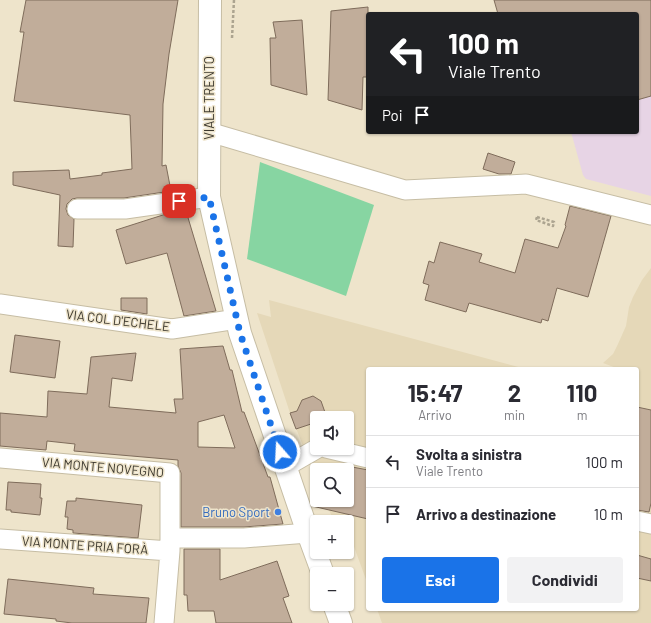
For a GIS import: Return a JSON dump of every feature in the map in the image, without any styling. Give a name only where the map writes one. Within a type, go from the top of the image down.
[{"type":"main road","name":"VIALE TRENTO","points":[[210,0],[209,197],[240,333],[320,567]]},
{"type":"main road","points":[[337,611],[341,623]]},
{"type":"street","points":[[209,132],[406,190],[526,184],[651,215]]},
{"type":"street","points":[[77,209],[126,209],[209,197]]},
{"type":"street","name":"VIA COL D'ECHELE","points":[[0,304],[172,329],[237,319]]},
{"type":"street","points":[[285,467],[310,453]]},
{"type":"street","points":[[354,455],[366,458]]},
{"type":"street","name":"VIA MONTE NOVEGNO","points":[[0,458],[170,473],[170,545]]},
{"type":"street","points":[[639,521],[651,524]]},
{"type":"street","points":[[164,623],[170,545],[308,533]]},
{"type":"street","name":"VIA MONTE PRIA FORÀ","points":[[0,539],[170,545]]},
{"type":"path","points":[[232,39],[234,0]]},
{"type":"path","points":[[537,217],[554,222],[553,226],[536,220],[537,217]]},
{"type":"shaded area","points":[[651,0],[651,196],[586,179],[583,175],[572,134],[639,134],[639,12]]},
{"type":"shaded area","points":[[651,268],[651,623],[382,623],[378,611],[639,611],[639,367],[614,367],[603,363],[613,354],[618,344],[626,326],[629,307],[642,280]]},
{"type":"shaded area","points":[[269,300],[519,367],[366,367],[366,580],[354,547],[354,515],[331,515],[328,507],[354,507],[354,463],[310,463],[290,413],[257,313],[271,317]]},
{"type":"green space","points":[[260,162],[374,205],[346,296],[247,259]]},
{"type":"building","points":[[26,0],[178,0],[163,104],[162,166],[166,165],[171,191],[124,198],[72,199],[67,204],[66,209],[68,215],[74,219],[73,247],[58,246],[60,195],[13,185],[13,172],[69,170],[70,179],[132,169],[130,115],[14,101],[24,32],[20,32]]},
{"type":"building","points":[[494,0],[651,0],[651,96],[639,99],[639,12],[497,12]]},
{"type":"building","points":[[368,7],[368,12],[366,12],[366,77],[363,77],[362,110],[328,100],[331,11]]},
{"type":"building","points":[[302,20],[307,95],[271,85],[270,38],[276,38],[273,22]]},
{"type":"building","points":[[488,153],[515,162],[511,174],[499,174],[483,169]]},
{"type":"building","points":[[570,206],[611,216],[588,297],[557,288],[548,321],[542,319],[541,323],[469,303],[466,312],[425,300],[429,285],[423,283],[429,261],[434,263],[440,242],[482,254],[479,262],[515,273],[525,239],[558,248],[566,226]]},
{"type":"building","points":[[186,211],[216,311],[184,316],[167,253],[126,264],[116,230],[166,214]]},
{"type":"building","points":[[121,298],[147,298],[147,314],[121,310]]},
{"type":"building","points":[[15,335],[60,341],[55,378],[10,372]]},
{"type":"building","points":[[223,346],[230,370],[232,370],[242,412],[244,412],[268,477],[270,477],[283,524],[244,527],[181,527],[181,473],[178,466],[178,460],[74,451],[75,444],[47,441],[46,450],[0,446],[0,413],[47,417],[48,391],[87,394],[91,357],[136,353],[132,381],[112,378],[109,407],[176,413],[174,399],[183,399],[180,349]],"holes":[[[224,415],[235,448],[198,447],[198,422]]]},
{"type":"building","points":[[313,396],[321,401],[325,411],[310,411],[310,424],[296,429],[290,413],[297,411],[302,400]]},
{"type":"building","points":[[639,407],[651,410],[651,503],[649,512],[639,510]]},
{"type":"building","points":[[354,467],[366,470],[366,519],[316,507],[354,507]]},
{"type":"building","points":[[8,482],[41,484],[40,498],[42,498],[40,515],[11,512],[11,510],[6,510]]},
{"type":"building","points":[[76,498],[142,505],[138,538],[73,533],[73,530],[67,529],[68,517],[65,517],[67,501],[76,501]]},
{"type":"building","points":[[184,549],[220,549],[220,580],[277,561],[289,596],[283,598],[292,623],[216,623],[214,611],[188,611],[187,595],[184,595]]},
{"type":"building","points":[[639,556],[651,559],[651,581],[639,578]]},
{"type":"building","points":[[8,579],[94,588],[93,594],[149,598],[146,623],[72,623],[56,621],[56,619],[4,614]]},
{"type":"place","name":"Bruno Sport","points":[[278,512]]},
{"type":"route","points":[[179,201],[209,197],[240,333],[280,452]]}]
